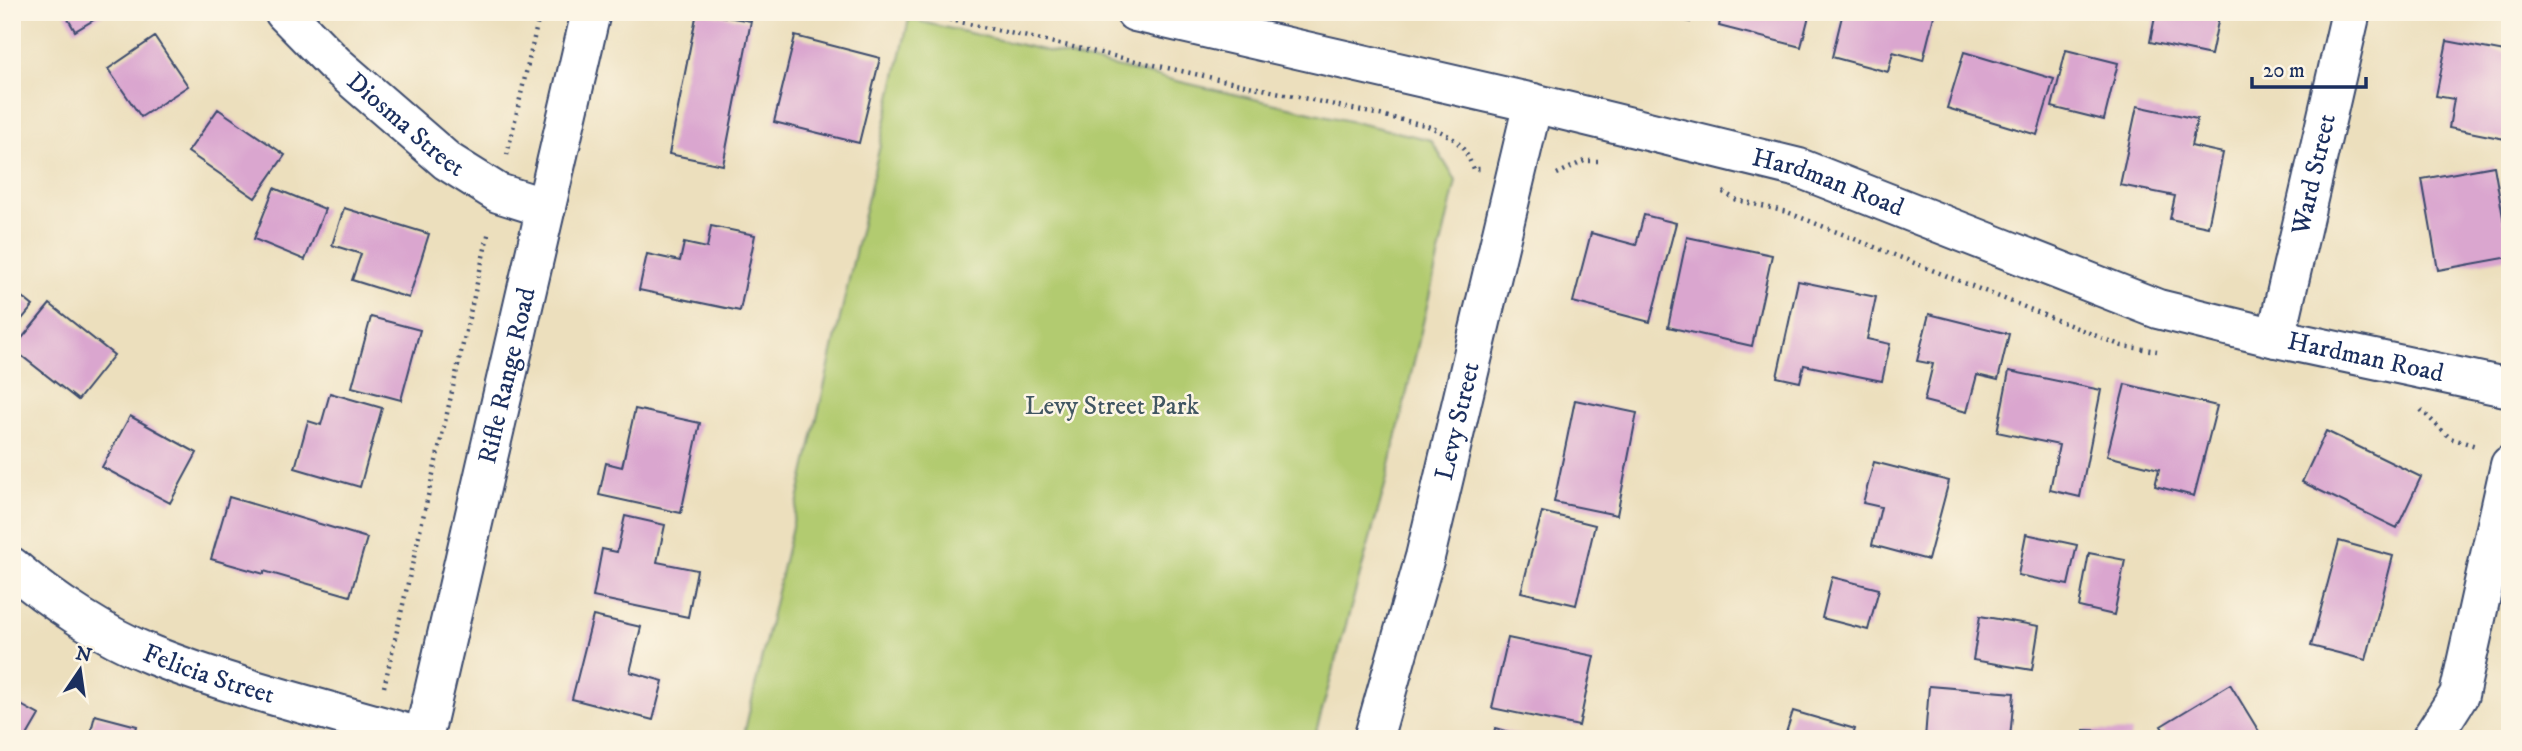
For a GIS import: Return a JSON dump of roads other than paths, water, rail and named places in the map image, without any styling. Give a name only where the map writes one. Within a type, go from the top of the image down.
[{"type":"street","name":"Diosma Street","points":[[284,12],[334,63],[447,161],[498,192],[546,208]]},
{"type":"street","name":"Rifle Range Road","points":[[423,738],[591,12]]},
{"type":"street","name":"Hardman Road","points":[[1135,12],[1533,103],[1799,168],[2158,309],[2276,338],[2510,387]]},
{"type":"street","name":"Ward Street","points":[[2276,338],[2351,12]]},
{"type":"street","name":"Levy Street","points":[[1373,739],[1425,557],[1533,103]]},
{"type":"street","points":[[2431,739],[2459,695],[2510,465]]},
{"type":"street","name":"Felicia Street","points":[[12,568],[84,620],[150,654],[219,678],[423,738]]},
{"type":"park label","name":"Levy Street Park","points":[[1112,406]]}]
